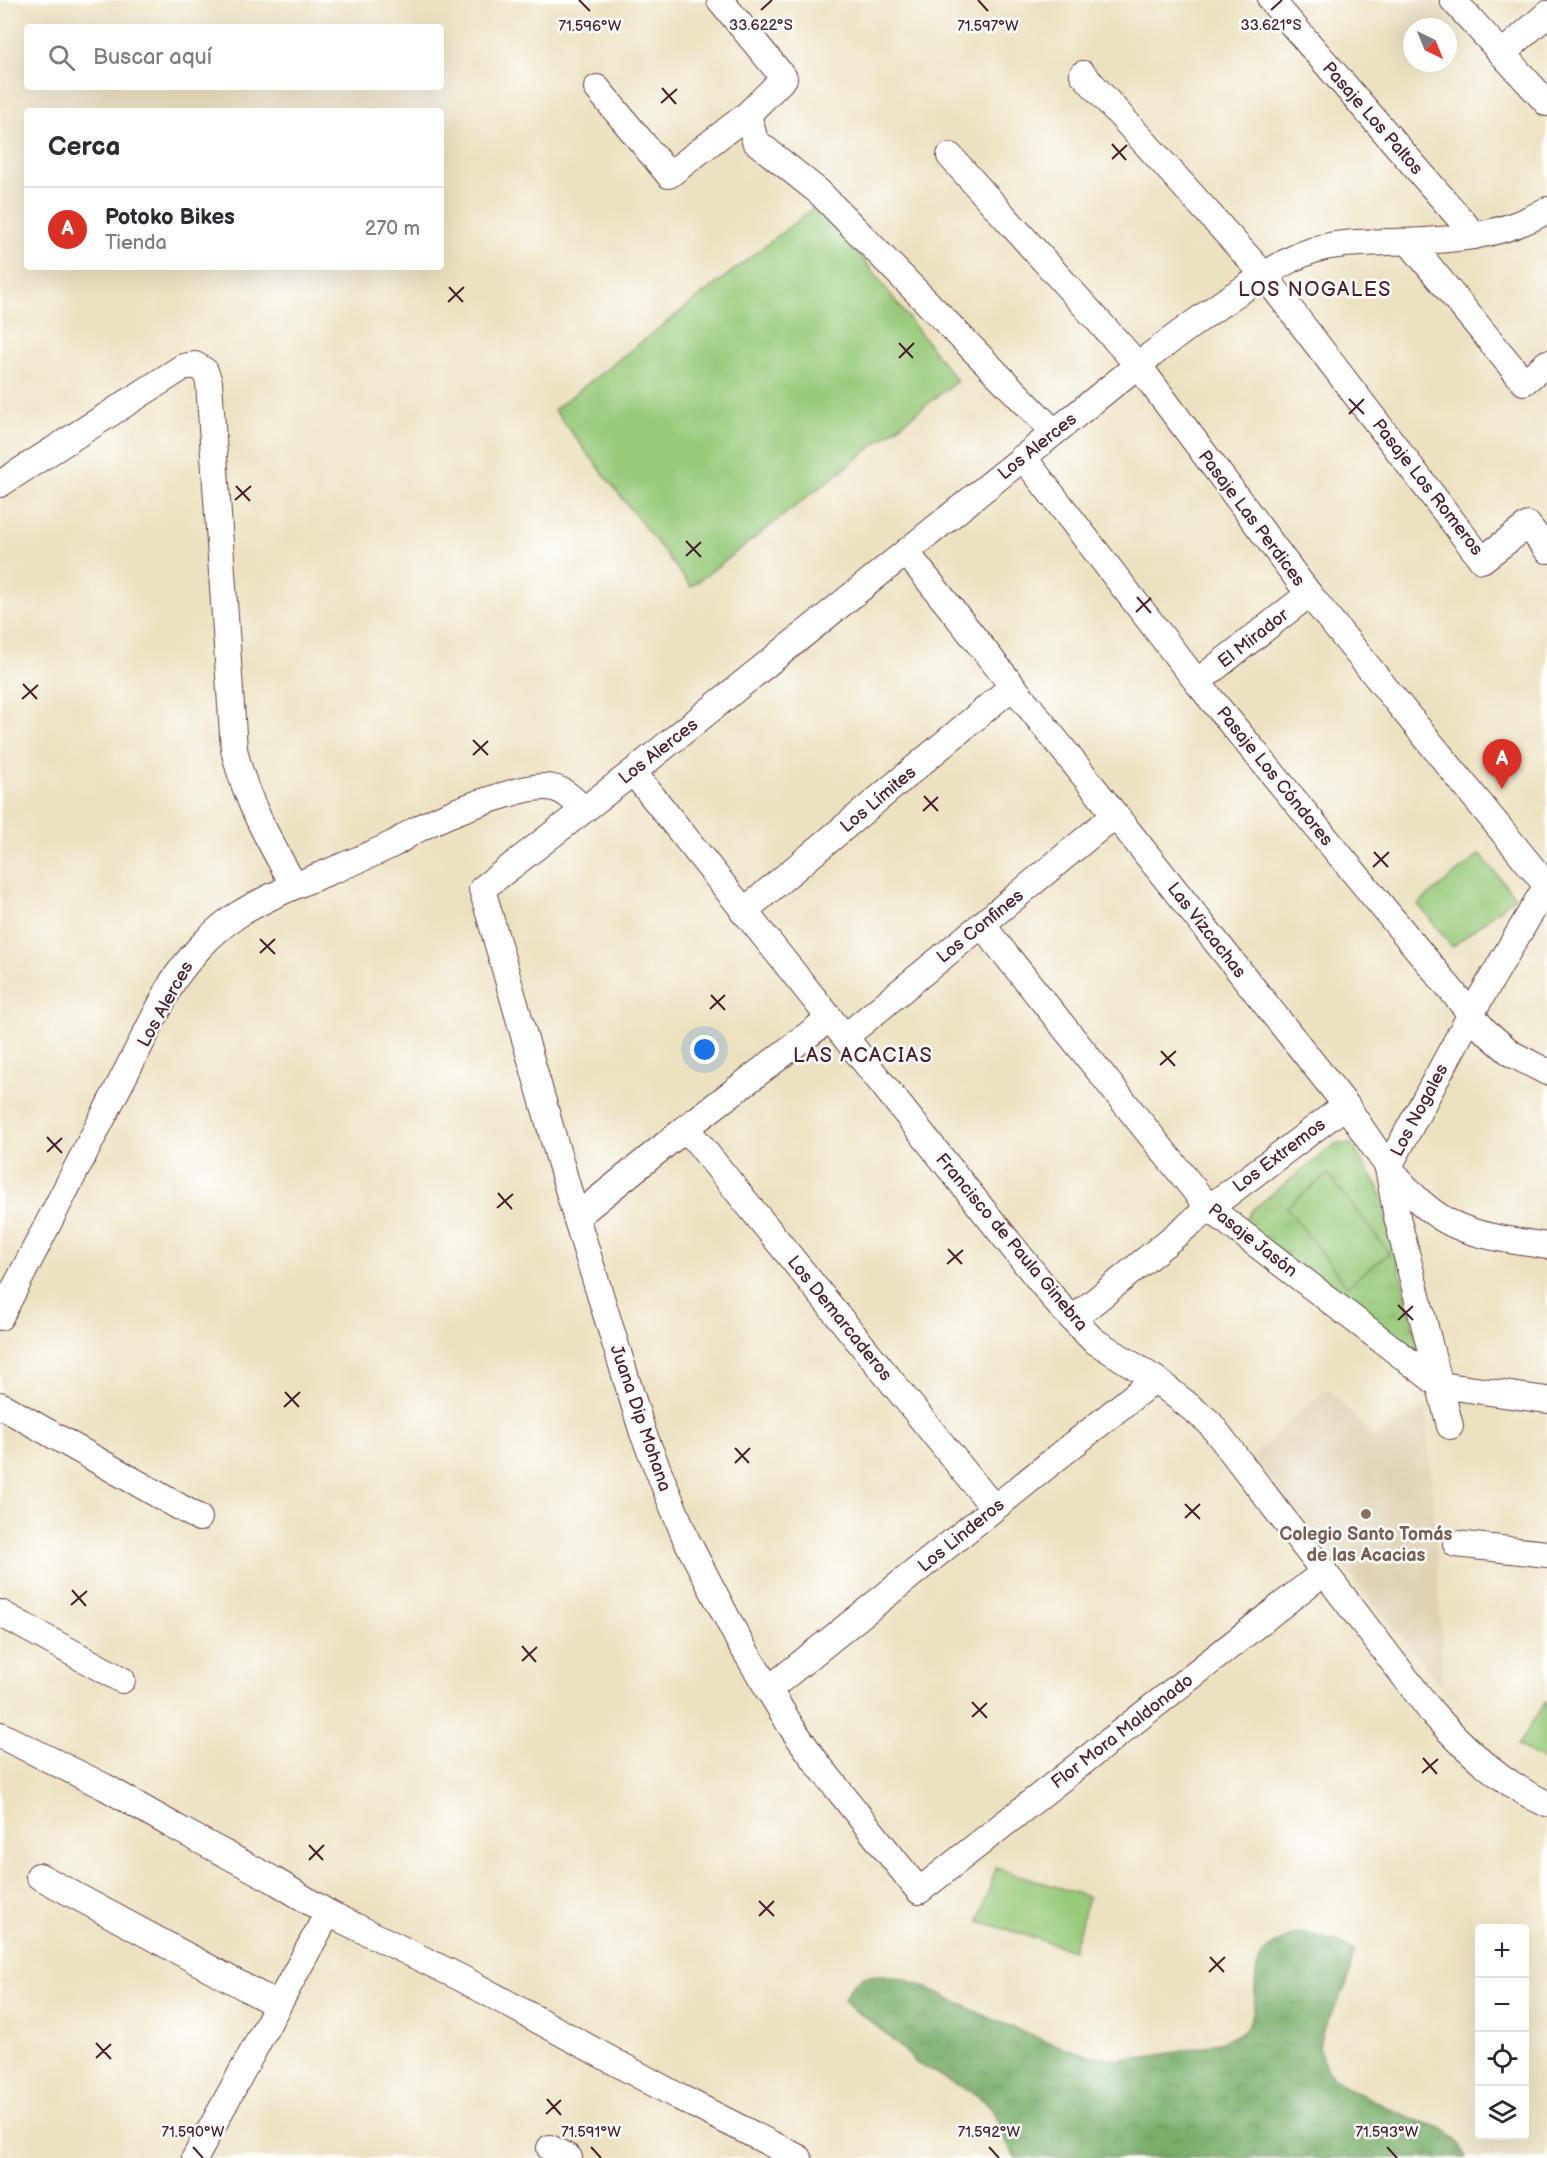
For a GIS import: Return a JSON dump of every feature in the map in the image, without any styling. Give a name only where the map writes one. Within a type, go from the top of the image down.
[{"type":"street","points":[[597,88],[669,176],[748,114],[784,78],[720,0]]},
{"type":"street","name":"Pasaje Los Paltos","points":[[1271,0],[1475,236]]},
{"type":"street","points":[[1453,0],[1547,103]]},
{"type":"street","points":[[1503,54],[1547,14]]},
{"type":"street","name":"Pasaje Los Romeros","points":[[1083,74],[1264,275],[1482,560],[1528,525],[1547,550]]},
{"type":"street","points":[[748,114],[755,141],[819,192],[1054,432]]},
{"type":"street","name":"Pasaje Las Perdices","points":[[950,156],[1138,365],[1310,594],[1547,885]]},
{"type":"street","name":"Los Alerces","points":[[482,889],[633,772],[1138,365],[1221,303],[1264,275],[1298,256],[1319,248],[1341,243],[1453,240],[1523,222],[1547,210]]},
{"type":"street","points":[[1409,242],[1524,382],[1547,363]]},
{"type":"street","points":[[0,484],[183,366],[195,365],[205,371],[209,382],[234,748],[246,793],[262,830],[294,885]]},
{"type":"street","name":"Pasaje Los Cóndores","points":[[1023,457],[1197,682],[1471,1014],[1499,1044],[1547,1072]]},
{"type":"street","name":"Las Vizcachas","points":[[906,552],[1346,1105],[1388,1168],[1428,1209],[1455,1226],[1471,1232],[1547,1246]]},
{"type":"street","name":"El Mirador","points":[[1197,682],[1310,594]]},
{"type":"street","name":"Los Límites","points":[[743,912],[1013,686]]},
{"type":"street","name":"Francisco de Paula Ginebra","points":[[633,772],[1046,1290],[1093,1340],[1155,1379],[1209,1422],[1447,1730],[1489,1768],[1547,1804]]},
{"type":"street","name":"Los Alerces","points":[[0,1317],[173,981],[202,944],[235,917],[294,885],[393,844],[416,830],[465,807],[538,787],[555,788],[565,792],[583,809]]},
{"type":"street","name":"Los Confines","points":[[576,1217],[686,1128],[837,1028],[982,925],[1115,815]]},
{"type":"street","name":"Los Nogales","points":[[1450,1426],[1396,1217],[1388,1168],[1471,1014],[1547,885]]},
{"type":"street","name":"Juana Dip Mohana","points":[[482,889],[576,1217],[643,1433],[663,1486],[711,1591],[768,1690],[817,1764],[919,1891]]},
{"type":"street","name":"Pasaje Jasón","points":[[982,925],[1209,1208],[1440,1385],[1547,1400]]},
{"type":"street","name":"Los Extremos","points":[[1073,1319],[1209,1208],[1346,1105]]},
{"type":"street","name":"Los Demarcaderos","points":[[686,1128],[994,1509]]},
{"type":"street","name":"Los Linderos","points":[[768,1690],[1155,1379]]},
{"type":"street","points":[[0,1405],[199,1518]]},
{"type":"street","points":[[1456,1544],[1547,1554]]},
{"type":"street","name":"Flor Mora Maldonado","points":[[919,1891],[1324,1572]]},
{"type":"street","points":[[0,1613],[122,1680]]},
{"type":"street","points":[[0,1735],[105,1787],[272,1879],[328,1913],[461,1978],[680,2097],[799,2158]]},
{"type":"street","points":[[39,1876],[278,2005]]},
{"type":"street","points":[[195,2158],[328,1913]]},
{"type":"shaded area","name":"Colegio Santo Tomás de las Acacias","points":[[1327,1388],[1373,1437],[1426,1407],[1444,1688],[1252,1457]]},
{"type":"green space","points":[[820,203],[957,381],[691,587],[554,410]]},
{"type":"green space","points":[[1480,854],[1515,897],[1452,947],[1418,904]]},
{"type":"green space","points":[[1337,1143],[1351,1144],[1379,1188],[1422,1360],[1242,1224],[1253,1209]]},
{"type":"green space","points":[[1328,1174],[1389,1253],[1347,1286],[1286,1207]]},
{"type":"green space","points":[[1545,1702],[1547,1703],[1547,1763],[1518,1745]]},
{"type":"green space","points":[[996,1868],[1089,1897],[1073,1950],[979,1921]]},
{"type":"green space","points":[[1301,1932],[1340,1942],[1354,1951],[1347,1985],[1322,2031],[1319,2049],[1324,2064],[1334,2077],[1348,2088],[1409,2118],[1442,2128],[1455,2137],[1466,2158],[1016,2158],[1003,2137],[999,2122],[990,2106],[977,2095],[916,2063],[844,1999],[853,1984],[860,1979],[884,1975],[917,1984],[997,2021],[1094,2057],[1121,2059],[1180,2052],[1221,2041],[1245,2029],[1254,2010],[1256,1977],[1262,1957],[1272,1946]]},
{"type":"place","name":"Potoko Bikes","points":[[1502,789]]},
{"type":"place","name":"Colegio Santo Tomás de las Acacias","points":[[1366,1514]]},
{"type":"district","name":"LOS NOGALES","points":[[1315,289]]},
{"type":"district","name":"LAS ACACIAS","points":[[863,1055]]}]
